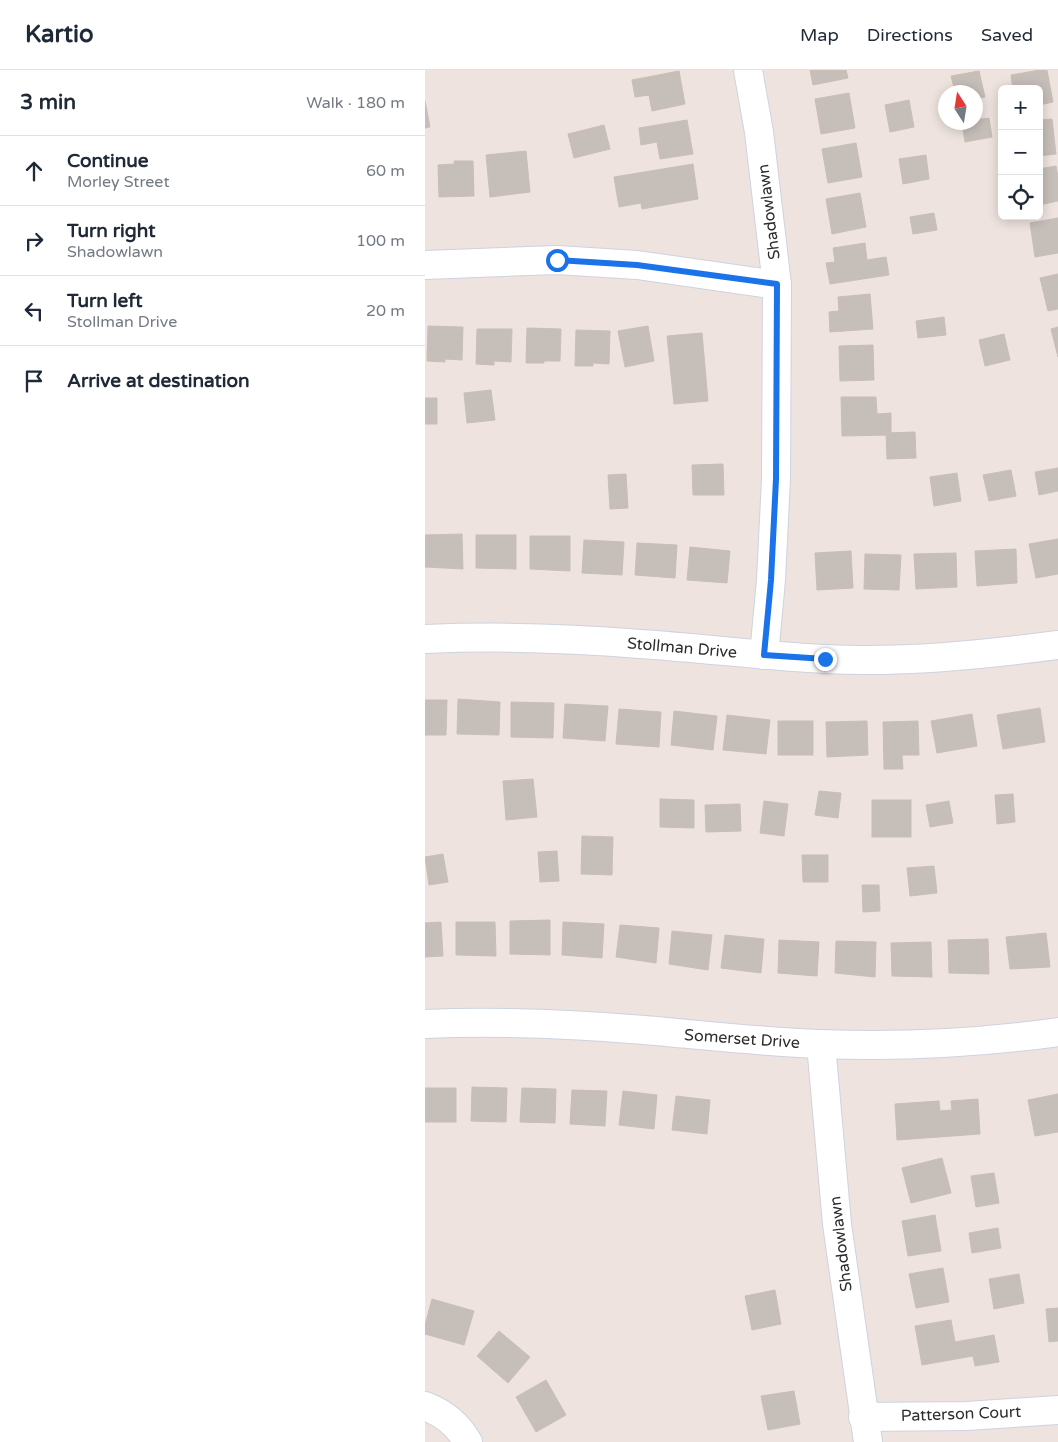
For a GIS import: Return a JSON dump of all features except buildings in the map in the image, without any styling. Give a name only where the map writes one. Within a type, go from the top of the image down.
[{"type":"street","name":"Shadowlawn","points":[[749,70],[759,132],[777,284],[776,479],[771,580],[764,655]]},
{"type":"street","points":[[425,265],[567,261],[637,265],[777,284]]},
{"type":"street","name":"Stollman Drive","points":[[425,639],[540,638],[825,659],[881,660],[993,654],[1058,645]]},
{"type":"street","name":"Somerset Drive","points":[[425,1024],[547,1024],[643,1030],[748,1040],[821,1044],[898,1045],[1058,1032]]},
{"type":"street","name":"Shadowlawn","points":[[821,1044],[837,1224],[866,1430]]},
{"type":"street","points":[[425,1406],[441,1412],[451,1420],[461,1430],[468,1442]]},
{"type":"street","name":"Patterson Court","points":[[866,1430],[967,1416],[1058,1410]]},
{"type":"route","points":[[557,260],[637,265],[777,284],[776,479],[771,580],[764,655],[825,659]]}]
